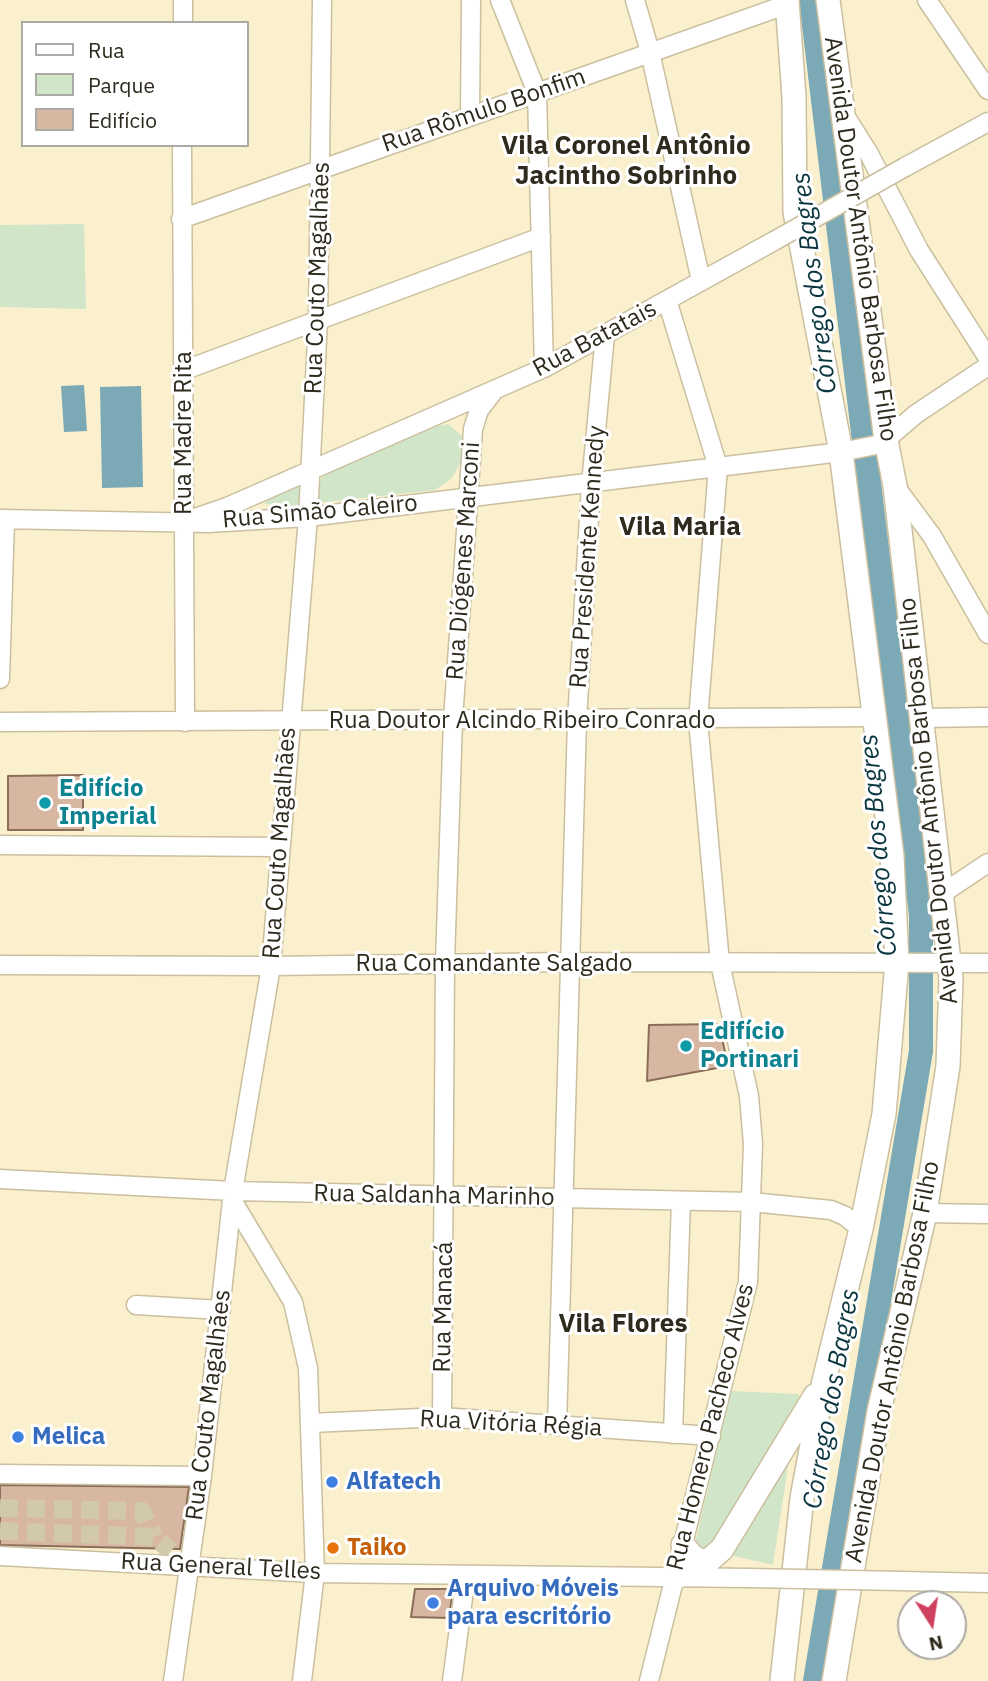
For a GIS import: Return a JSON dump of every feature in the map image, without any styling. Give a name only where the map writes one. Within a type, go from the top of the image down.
[{"type":"main road","name":"Avenida Doutor Antônio Barbosa Filho","points":[[828,0],[841,110],[858,153],[880,443],[895,486],[943,892],[948,1066],[925,1213],[879,1411],[834,1681]]},
{"type":"main road","name":"Avenida Doutor Antônio Barbosa Filho","points":[[782,1681],[802,1498],[822,1385],[861,1229],[884,1114],[901,962],[892,856],[845,452],[795,212],[794,97],[788,2]]},
{"type":"main road","points":[[674,1578],[706,1563],[722,1549],[822,1385]]},
{"type":"main road","points":[[683,1545],[693,1557],[706,1563]]},
{"type":"street","points":[[183,0],[183,21]]},
{"type":"street","name":"Rua Couto Magalhães","points":[[173,1681],[202,1476],[232,1195],[271,966],[289,722],[309,517],[318,320],[322,0]]},
{"type":"street","points":[[470,116],[471,0]]},
{"type":"street","points":[[500,0],[537,93],[544,368]]},
{"type":"street","points":[[635,0],[650,52],[701,281]]},
{"type":"street","points":[[927,0],[988,90]]},
{"type":"street","name":"Rua Rômulo Bonfim","points":[[181,219],[788,2]]},
{"type":"street","name":"Rua Batatais","points":[[184,520],[227,508],[544,368],[988,122]]},
{"type":"street","name":"Rua Madre Rita","points":[[182,147],[185,722]]},
{"type":"street","points":[[858,153],[988,358]]},
{"type":"street","points":[[185,370],[541,237]]},
{"type":"street","name":"Rua Homero Pacheco Alves","points":[[649,1681],[748,1282],[753,1144],[749,1096],[720,963],[698,720],[718,467],[667,300]]},
{"type":"street","name":"Rua Presidente Kennedy","points":[[557,1426],[568,961],[577,720],[592,484],[605,335]]},
{"type":"street","points":[[880,443],[916,414],[988,366]]},
{"type":"street","name":"Rua Diógenes Marconi","points":[[445,1196],[445,962],[453,720],[473,429],[479,410],[493,392]]},
{"type":"street","name":"Rua Diógenes Marconi","points":[[450,410],[463,415],[473,429]]},
{"type":"street","name":"Rua Simão Caleiro","points":[[2,519],[184,520],[208,523],[309,517],[845,452],[880,443]]},
{"type":"street","points":[[471,472],[480,491],[493,495]]},
{"type":"street","name":"Rua Simão Caleiro","points":[[429,502],[457,485],[471,472]]},
{"type":"street","points":[[895,486],[932,536],[983,614],[988,634]]},
{"type":"street","points":[[0,679],[2,519]]},
{"type":"street","name":"Rua Doutor Alcindo Ribeiro Conrado","points":[[0,722],[876,717]]},
{"type":"street","points":[[923,718],[988,717]]},
{"type":"street","points":[[0,845],[280,847]]},
{"type":"street","points":[[943,892],[988,863]]},
{"type":"street","name":"Rua Comandante Salgado","points":[[0,965],[271,966],[568,961],[988,963]]},
{"type":"street","name":"Rua Saldanha Marinho","points":[[0,1179],[232,1195],[751,1202],[831,1210],[845,1216],[861,1229]]},
{"type":"street","points":[[232,1195],[293,1302],[307,1367],[315,1573],[302,1681]]},
{"type":"street","name":"Rua Manacá","points":[[442,1417],[445,1196]]},
{"type":"street","points":[[673,1434],[681,1201]]},
{"type":"street","points":[[925,1213],[988,1214]]},
{"type":"street","points":[[136,1305],[221,1310]]},
{"type":"street","name":"Rua Vitória Régia","points":[[311,1423],[442,1417],[711,1436]]},
{"type":"street","points":[[0,1474],[202,1476]]},
{"type":"street","points":[[172,1550],[189,1564]]},
{"type":"street","name":"Rua General Telles","points":[[0,1556],[189,1564],[315,1573],[988,1583]]},
{"type":"street","points":[[452,1681],[466,1575]]},
{"type":"green space","points":[[84,224],[86,309],[0,307],[0,225]]},
{"type":"green space","points":[[448,424],[461,435],[465,455],[452,478],[435,490],[318,503],[318,483],[326,473],[432,427]]},
{"type":"green space","points":[[302,484],[299,507],[264,504],[268,499]]},
{"type":"green space","points":[[731,1391],[799,1394],[773,1565],[694,1547]]},
{"type":"water","points":[[84,385],[87,431],[64,432],[61,386]]},
{"type":"water","points":[[141,386],[143,487],[102,488],[100,387]]},
{"type":"building","name":"Edifício Imperial","points":[[83,775],[83,830],[8,830],[8,776]]},
{"type":"building","name":"Edifício Portinari","points":[[719,1024],[728,1066],[647,1081],[649,1025]]},
{"type":"building","points":[[0,1485],[189,1487],[180,1549],[0,1545]]},
{"type":"building","name":"Arquivo Móveis para escritório","points":[[415,1589],[453,1589],[449,1618],[411,1617]]},
{"type":"waterway","name":"Córrego dos Bagres","points":[[811,0],[921,915],[921,1051],[815,1681]]},
{"type":"tunnel","points":[[0,1508],[142,1511],[154,1537]]},
{"type":"tunnel","points":[[0,1531],[154,1537],[171,1551]]},
{"type":"place","name":"Edifício Imperial","points":[[45,803]]},
{"type":"place","name":"Edifício Portinari","points":[[686,1046]]},
{"type":"place","name":"Melica","points":[[18,1437]]},
{"type":"place","name":"Alfatech","points":[[332,1482]]},
{"type":"place","name":"Taiko","points":[[333,1548]]},
{"type":"place","name":"Arquivo Móveis para escritório","points":[[433,1603]]},
{"type":"district","name":"Vila Coronel Antônio Jacintho Sobrinho","points":[[626,161]]},
{"type":"district","name":"Vila Maria","points":[[680,527]]},
{"type":"district","name":"Vila Flores","points":[[623,1324]]}]
